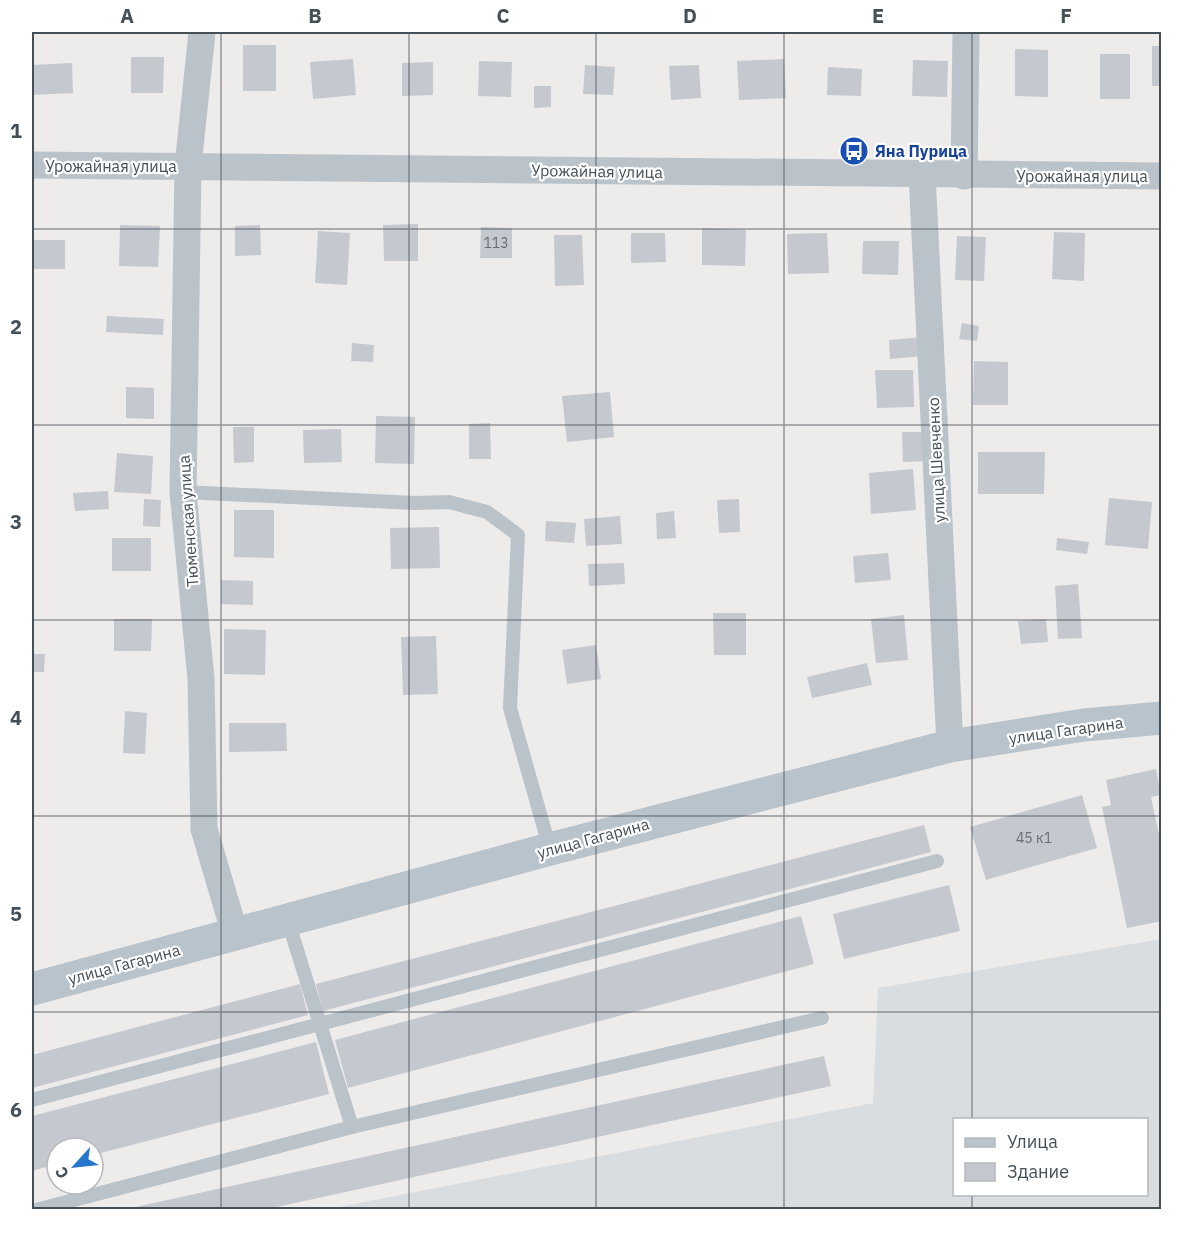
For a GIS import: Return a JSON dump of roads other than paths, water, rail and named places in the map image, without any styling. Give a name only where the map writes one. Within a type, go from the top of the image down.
[{"type":"main road","name":"улица Гагарина","points":[[32,989],[550,849],[950,746],[1084,725],[1161,718]]},
{"type":"street","name":"Тюменская улица","points":[[202,32],[188,166],[183,492],[201,679],[204,829],[236,934]]},
{"type":"street","points":[[964,176],[966,32]]},
{"type":"street","name":"Урожайная улица","points":[[32,165],[964,176],[1161,176]]},
{"type":"street","name":"улица Шевченко","points":[[922,174],[950,746]]},
{"type":"lane","points":[[183,492],[415,503],[449,502],[488,512],[518,535],[510,708],[550,849]]},
{"type":"lane","points":[[32,1100],[937,861]]},
{"type":"lane","points":[[288,921],[352,1127]]},
{"type":"lane","points":[[36,1209],[352,1127],[822,1018]]},
{"type":"place","name":"Яна Пурица","points":[[854,151]]}]
